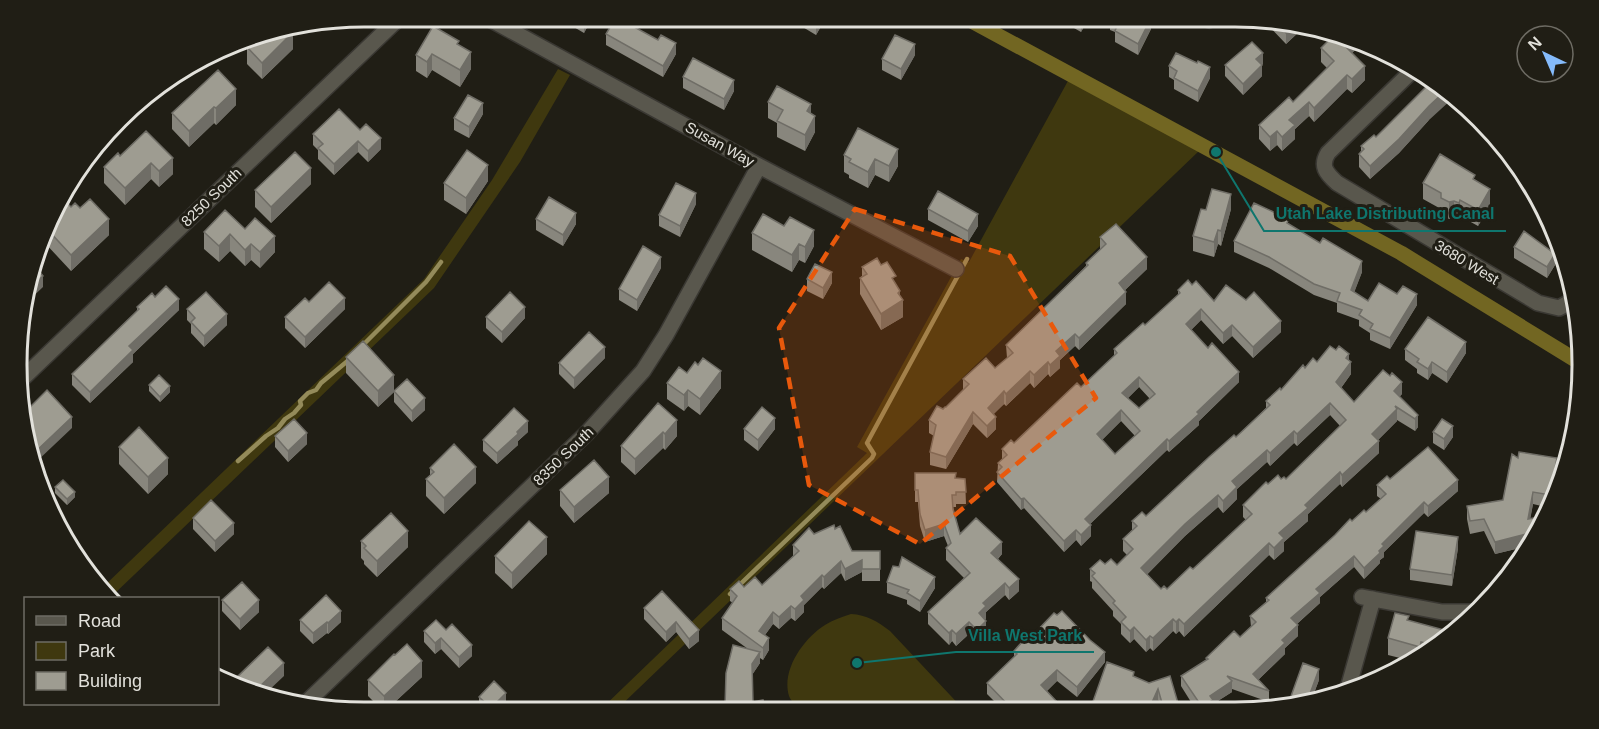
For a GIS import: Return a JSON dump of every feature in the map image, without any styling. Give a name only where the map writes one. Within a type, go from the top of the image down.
[{"type":"street","name":"8250 South","points":[[27,374],[389,27]]},
{"type":"street","name":"Susan Way","points":[[506,27],[759,166],[956,268]]},
{"type":"street","name":"3680 West","points":[[1408,75],[1328,153],[1324,159],[1324,167],[1328,175],[1337,183],[1538,303],[1559,308],[1567,304]]},
{"type":"street","name":"8350 South","points":[[311,698],[587,434],[644,371],[759,166]]},
{"type":"street","points":[[1349,682],[1367,598],[1442,612],[1463,612]]},
{"type":"highlighted area","points":[[855,209],[1010,256],[1096,398],[920,544],[809,485],[779,328]]},
{"type":"green space","points":[[558,69],[570,75],[520,162],[434,288],[116,592],[107,583],[424,279],[492,180]]},
{"type":"green space","points":[[1069,79],[1200,150],[624,702],[608,702],[867,453],[857,447],[961,259],[969,262]]},
{"type":"green space","points":[[851,614],[872,619],[881,624],[957,702],[793,702],[787,686],[791,666],[809,638],[831,622]]},
{"type":"building","points":[[432,27],[459,41],[457,44],[471,52],[460,70],[432,54],[427,62],[416,55]]},
{"type":"building","points":[[610,27],[634,27],[658,40],[661,35],[676,43],[663,66],[606,34]]},
{"type":"building","points":[[1116,27],[1146,27],[1138,44],[1115,31]]},
{"type":"building","points":[[895,35],[915,44],[901,69],[882,59]]},
{"type":"building","points":[[289,36],[262,63],[248,48]]},
{"type":"building","points":[[1328,41],[1345,46],[1365,66],[1352,79],[1347,75],[1314,108],[1309,102],[1289,120],[1295,125],[1282,137],[1277,131],[1270,137],[1259,125],[1289,97],[1293,102],[1334,61],[1321,48]]},
{"type":"building","points":[[1252,42],[1263,53],[1256,59],[1262,65],[1243,84],[1225,65]]},
{"type":"building","points":[[1176,53],[1210,67],[1198,91],[1174,78],[1177,71],[1169,66]]},
{"type":"building","points":[[693,58],[734,80],[724,99],[683,77]]},
{"type":"building","points":[[218,70],[236,89],[189,131],[172,113]]},
{"type":"building","points":[[777,86],[811,104],[807,111],[815,116],[805,135],[777,121],[783,110],[768,102]]},
{"type":"building","points":[[1426,87],[1439,96],[1370,166],[1359,154],[1364,149],[1361,146],[1374,135],[1376,137]]},
{"type":"building","points":[[468,95],[483,103],[469,127],[454,118]]},
{"type":"building","points":[[339,109],[360,130],[366,124],[381,138],[368,151],[358,141],[334,164],[318,148],[323,144],[313,134]]},
{"type":"building","points":[[858,128],[898,149],[889,166],[875,159],[868,172],[849,162],[851,159],[844,155]]},
{"type":"building","points":[[146,131],[173,158],[159,171],[151,163],[125,188],[104,167],[118,153],[120,156]]},
{"type":"building","points":[[467,150],[488,165],[466,198],[444,183]]},
{"type":"building","points":[[295,152],[311,168],[271,207],[255,190]]},
{"type":"building","points":[[1440,154],[1475,175],[1473,179],[1490,189],[1478,210],[1460,200],[1459,203],[1449,202],[1441,198],[1441,193],[1423,183]]},
{"type":"building","points":[[676,183],[696,193],[680,226],[659,215]]},
{"type":"building","points":[[1212,189],[1231,194],[1221,231],[1218,230],[1214,242],[1193,236],[1201,209],[1206,210]]},
{"type":"building","points":[[938,191],[978,214],[968,231],[928,209]]},
{"type":"building","points":[[549,197],[576,213],[563,235],[536,219]]},
{"type":"building","points":[[90,199],[109,219],[71,255],[53,235],[68,204],[71,207],[75,203],[80,208]]},
{"type":"building","points":[[1254,203],[1289,219],[1287,223],[1320,243],[1323,238],[1362,261],[1351,290],[1368,301],[1379,283],[1397,294],[1403,286],[1417,294],[1390,338],[1370,329],[1373,324],[1359,315],[1362,310],[1337,301],[1340,293],[1314,284],[1269,257],[1234,241]]},
{"type":"building","points":[[225,210],[245,229],[255,218],[275,236],[260,252],[251,244],[245,250],[230,234],[219,246],[204,232]]},
{"type":"building","points":[[763,214],[784,226],[790,217],[814,230],[805,247],[799,244],[792,255],[752,233]]},
{"type":"building","points":[[1116,224],[1147,257],[1119,283],[1126,292],[1079,338],[1075,334],[1056,351],[1060,356],[1050,365],[1048,362],[1034,375],[1030,371],[1006,394],[1004,391],[988,408],[996,417],[987,426],[973,412],[946,457],[930,452],[936,425],[929,420],[937,406],[943,409],[946,407],[969,384],[963,379],[986,358],[995,368],[1013,353],[1006,345],[1088,265],[1086,263],[1106,244],[1100,237]]},
{"type":"building","points":[[1524,231],[1553,252],[1554,256],[1547,267],[1514,247]]},
{"type":"building","points":[[643,246],[661,257],[637,300],[619,289]]},
{"type":"building","points":[[877,258],[881,265],[887,262],[896,276],[892,278],[903,300],[881,314],[860,278],[867,274],[862,267]]},
{"type":"building","points":[[815,264],[832,272],[823,288],[807,279]]},
{"type":"building","points":[[1188,280],[1192,285],[1196,281],[1214,301],[1226,285],[1246,300],[1254,292],[1281,321],[1253,347],[1232,325],[1223,333],[1201,309],[1186,324],[1208,348],[1212,343],[1239,372],[1197,412],[1199,414],[1169,441],[1167,439],[1085,519],[1091,525],[1081,535],[1076,530],[1064,541],[997,472],[1002,467],[998,463],[1007,455],[1002,449],[1011,440],[1014,443],[1077,383],[1081,387],[1117,353],[1114,349],[1180,293],[1178,290]],"holes":[[[1139,377],[1155,394],[1139,408],[1122,393]],[[1121,410],[1140,431],[1115,454],[1097,434]]]},
{"type":"building","points":[[329,282],[345,298],[305,337],[285,317],[305,298],[309,302]]},
{"type":"building","points":[[166,286],[179,299],[129,346],[133,350],[90,392],[72,374],[139,309],[137,307],[152,293],[155,297]]},
{"type":"building","points":[[206,292],[227,314],[204,336],[191,322],[195,318],[187,309]]},
{"type":"building","points":[[510,292],[525,307],[502,332],[486,317]]},
{"type":"building","points":[[1428,317],[1466,342],[1447,372],[1432,362],[1428,369],[1417,362],[1419,359],[1405,349]]},
{"type":"building","points":[[589,332],[605,347],[574,378],[559,363]]},
{"type":"building","points":[[363,341],[394,375],[378,391],[346,357]]},
{"type":"building","points":[[1330,346],[1336,350],[1339,346],[1349,354],[1346,358],[1351,362],[1336,382],[1354,402],[1383,370],[1390,376],[1392,373],[1402,382],[1394,391],[1418,415],[1415,419],[1395,406],[1397,409],[1372,434],[1379,441],[1342,475],[1340,472],[1305,505],[1308,508],[1279,533],[1284,538],[1274,548],[1269,543],[1184,624],[1179,619],[1176,622],[1173,619],[1153,638],[1150,636],[1146,640],[1134,627],[1130,631],[1121,622],[1126,617],[1092,576],[1095,573],[1090,569],[1100,560],[1105,564],[1111,559],[1117,565],[1133,549],[1123,539],[1137,526],[1132,521],[1142,512],[1146,516],[1234,435],[1236,437],[1270,405],[1266,401],[1280,388],[1281,390],[1303,365],[1305,368],[1313,358],[1317,362]],"holes":[[[1330,403],[1346,420],[1286,479],[1284,477],[1281,479],[1278,475],[1268,484],[1266,482],[1243,505],[1252,514],[1193,569],[1190,567],[1167,589],[1164,586],[1161,589],[1141,568],[1218,495],[1223,501],[1237,487],[1232,481],[1267,450],[1270,453],[1294,431],[1297,434]]]},
{"type":"building","points":[[703,358],[721,371],[700,399],[688,390],[684,395],[667,383],[679,367],[687,373],[695,362],[698,365]]},
{"type":"building","points":[[159,375],[170,386],[160,397],[149,385]]},
{"type":"building","points":[[407,379],[425,398],[412,411],[394,391]]},
{"type":"building","points":[[47,390],[72,417],[38,449],[30,407]]},
{"type":"building","points":[[658,403],[677,420],[665,434],[663,432],[635,459],[621,446]]},
{"type":"building","points":[[762,407],[775,418],[758,440],[744,429]]},
{"type":"building","points":[[514,408],[528,421],[517,432],[518,434],[497,453],[483,440]]},
{"type":"building","points":[[294,419],[307,433],[288,451],[275,436]]},
{"type":"building","points":[[1442,419],[1453,426],[1444,439],[1433,432]]},
{"type":"building","points":[[139,427],[168,458],[148,477],[119,447]]},
{"type":"building","points":[[454,444],[476,467],[444,498],[426,479],[434,472],[430,468]]},
{"type":"building","points":[[1428,447],[1458,480],[1428,506],[1424,502],[1382,544],[1384,546],[1379,551],[1380,553],[1364,568],[1354,556],[1316,589],[1320,593],[1291,618],[1298,625],[1282,640],[1285,643],[1253,674],[1269,691],[1227,676],[1232,681],[1210,696],[1213,700],[1199,702],[1181,676],[1208,659],[1206,658],[1234,631],[1240,637],[1256,622],[1250,616],[1269,600],[1266,598],[1350,519],[1352,521],[1364,510],[1366,512],[1386,494],[1377,485],[1387,476],[1390,479]]},
{"type":"building","points":[[1519,452],[1557,458],[1546,494],[1533,492],[1528,519],[1535,518],[1526,534],[1495,542],[1484,519],[1470,521],[1467,506],[1503,500],[1512,454],[1518,458]]},
{"type":"building","points":[[594,460],[609,477],[574,507],[560,490]]},
{"type":"building","points":[[915,473],[956,473],[955,478],[965,479],[966,492],[956,492],[956,495],[952,495],[953,509],[960,534],[976,518],[1002,542],[991,553],[1019,579],[1009,588],[1005,583],[983,603],[986,606],[979,613],[986,621],[977,630],[969,622],[956,634],[952,630],[949,633],[928,612],[970,573],[946,548],[951,543],[944,524],[925,530],[920,514],[918,490],[915,490]]},
{"type":"building","points":[[63,480],[75,492],[67,499],[55,487]]},
{"type":"building","points":[[211,500],[234,523],[215,541],[193,518]]},
{"type":"building","points":[[391,513],[408,531],[377,561],[364,548],[366,546],[361,541]]},
{"type":"building","points":[[529,521],[547,537],[512,573],[495,556]]},
{"type":"building","points":[[834,525],[835,529],[840,526],[852,551],[880,551],[880,569],[862,569],[862,560],[845,569],[841,561],[824,577],[822,575],[801,596],[804,600],[795,609],[791,606],[779,617],[773,612],[759,631],[769,638],[763,648],[722,618],[737,596],[730,589],[739,581],[744,587],[755,577],[762,585],[799,551],[793,545],[809,528],[814,534]]},
{"type":"building","points":[[1416,531],[1458,537],[1452,575],[1410,569]]},
{"type":"building","points":[[902,557],[935,577],[920,601],[907,593],[909,590],[887,582],[893,566],[899,567]]},
{"type":"building","points":[[242,582],[259,600],[240,619],[222,600]]},
{"type":"building","points":[[662,591],[699,630],[689,639],[676,622],[666,632],[644,608]]},
{"type":"building","points":[[326,595],[341,611],[313,633],[300,620]]},
{"type":"building","points":[[1062,611],[1105,652],[1077,687],[1057,670],[1041,685],[1057,702],[1005,702],[987,683],[1017,654],[1014,651],[1030,633],[1033,635],[1054,613],[1057,615]]},
{"type":"building","points":[[1395,613],[1409,616],[1407,620],[1443,630],[1425,643],[1421,642],[1419,647],[1388,638]]},
{"type":"building","points":[[436,620],[446,630],[452,624],[472,645],[459,657],[441,638],[435,643],[424,631]]},
{"type":"building","points":[[407,644],[422,661],[384,696],[368,680]]},
{"type":"building","points":[[733,645],[760,652],[752,664],[753,702],[725,702],[726,673]]},
{"type":"building","points":[[268,647],[284,663],[261,685],[237,677]]},
{"type":"building","points":[[1107,662],[1134,672],[1133,676],[1149,683],[1170,676],[1178,702],[1162,702],[1158,689],[1152,702],[1093,702]]},
{"type":"building","points":[[1303,663],[1319,669],[1310,693],[1291,697]]},
{"type":"building","points":[[494,681],[506,693],[497,702],[484,702],[479,697]]},
{"type":"waterway","points":[[983,27],[1401,253],[1572,358]]},
{"type":"waterway","points":[[730,594],[872,458],[874,454],[867,443],[967,259]]},
{"type":"waterway","points":[[361,347],[426,282],[441,262]]},
{"type":"waterway","points":[[238,461],[294,413],[301,405],[300,401],[308,393],[316,390],[321,383],[350,359]]},
{"type":"place","name":"Utah Lake Distributing Canal","points":[[1216,152]]},
{"type":"place","name":"Villa West Park","points":[[857,663]]}]
